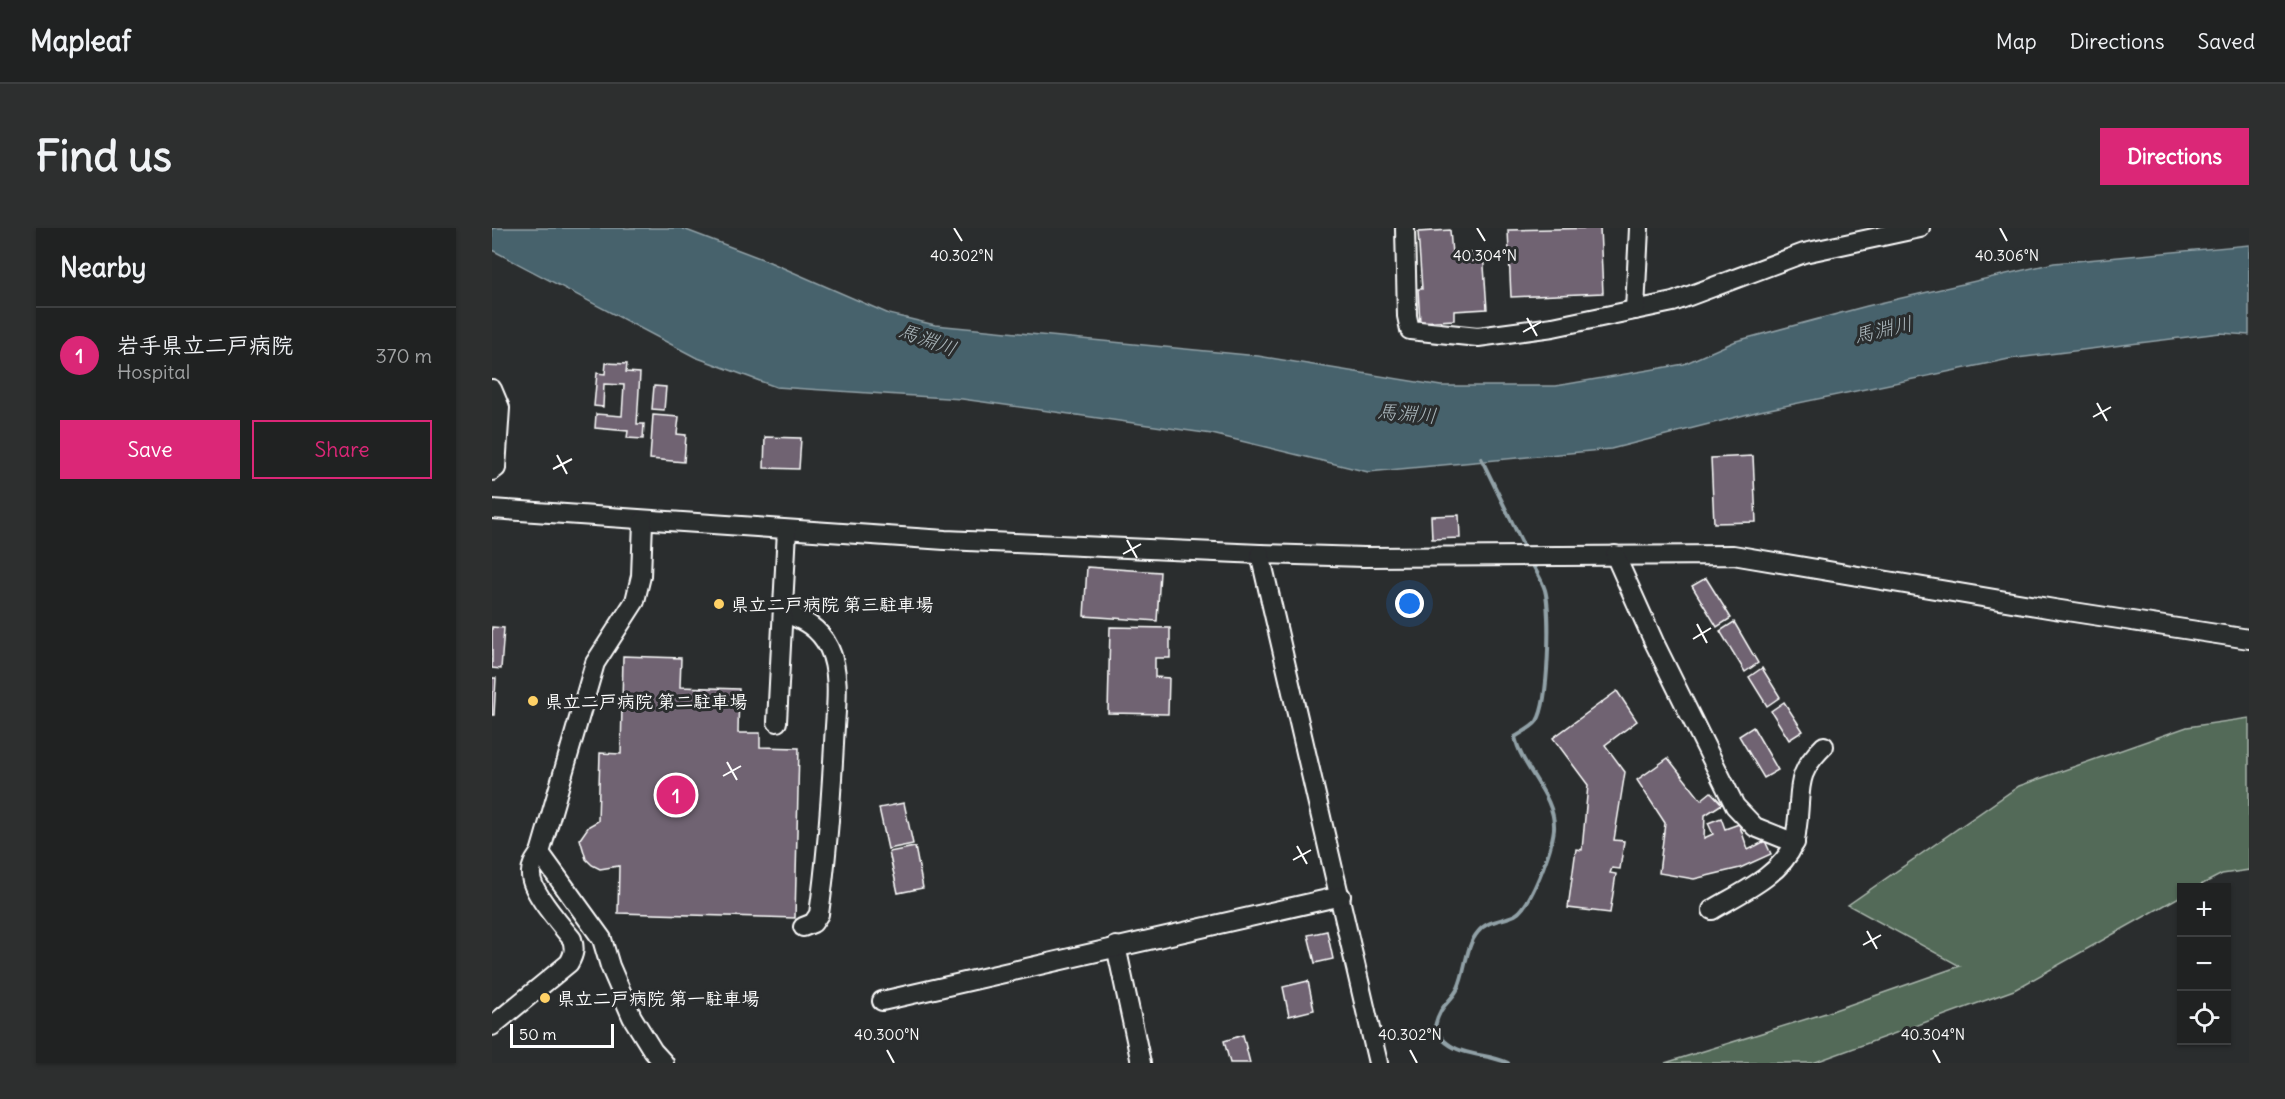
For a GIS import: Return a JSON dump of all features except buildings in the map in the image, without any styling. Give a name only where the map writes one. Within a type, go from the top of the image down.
[{"type":"street","points":[[1404,228],[1407,316],[1410,330],[1478,337],[1553,327],[1673,302],[1804,253],[1920,228]]},
{"type":"street","points":[[1635,310],[1639,228]]},
{"type":"street","points":[[492,389],[500,408],[495,445],[496,468],[492,471]]},
{"type":"street","points":[[492,509],[787,530],[1260,554],[1517,557],[1733,555],[2249,639]]},
{"type":"street","points":[[492,1026],[569,963],[573,955],[575,947],[572,939],[534,888],[530,876],[532,866],[540,853],[595,663],[635,601],[641,576],[643,520]]},
{"type":"street","points":[[777,722],[787,530]]},
{"type":"street","points":[[1260,554],[1378,1063]]},
{"type":"street","points":[[1616,555],[1654,642],[1736,806],[1755,827],[1795,843]]},
{"type":"street","points":[[783,612],[805,621],[819,632],[829,648],[837,686],[829,828],[819,914],[813,923],[803,927]]},
{"type":"street","points":[[1712,910],[1761,881],[1782,861],[1795,843],[1799,811],[1798,788],[1809,760],[1824,746]]},
{"type":"street","points":[[540,853],[602,939],[610,966],[632,1017],[653,1051],[664,1063]]},
{"type":"street","points":[[882,1001],[1341,896]]},
{"type":"street","points":[[1116,946],[1141,1063]]},
{"type":"green space","points":[[2249,718],[2249,870],[2222,874],[2205,883],[2177,883],[2177,898],[2014,990],[1813,1063],[1665,1063],[1826,1013],[1960,966],[1848,905],[2019,786],[2187,727]]},
{"type":"water","name":"馬淵川","points":[[492,228],[681,228],[765,260],[889,314],[935,325],[1258,356],[1441,386],[1556,386],[1684,364],[1736,341],[1867,306],[2054,263],[2249,245],[2249,335],[2220,333],[2009,359],[1760,411],[1611,449],[1368,472],[1212,434],[962,399],[776,387],[695,357],[492,250]]},
{"type":"waterway","points":[[1481,458],[1526,551]]},
{"type":"waterway","points":[[1508,1063],[1453,1047],[1443,1040],[1435,1027],[1442,1008],[1458,988],[1474,938],[1486,925],[1515,915],[1528,901],[1540,876],[1554,829],[1550,805],[1524,760],[1515,737],[1537,721],[1541,711],[1546,677],[1547,601],[1544,586],[1531,561]]},
{"type":"place","name":"県立二戸病院 第三駐車場","points":[[719,604]]},
{"type":"place","name":"県立二戸病院 第二駐車場","points":[[533,701]]},
{"type":"place","name":"岩手県立二戸病院","points":[[676,795]]},
{"type":"place","name":"県立二戸病院 第一駐車場","points":[[545,998]]}]
